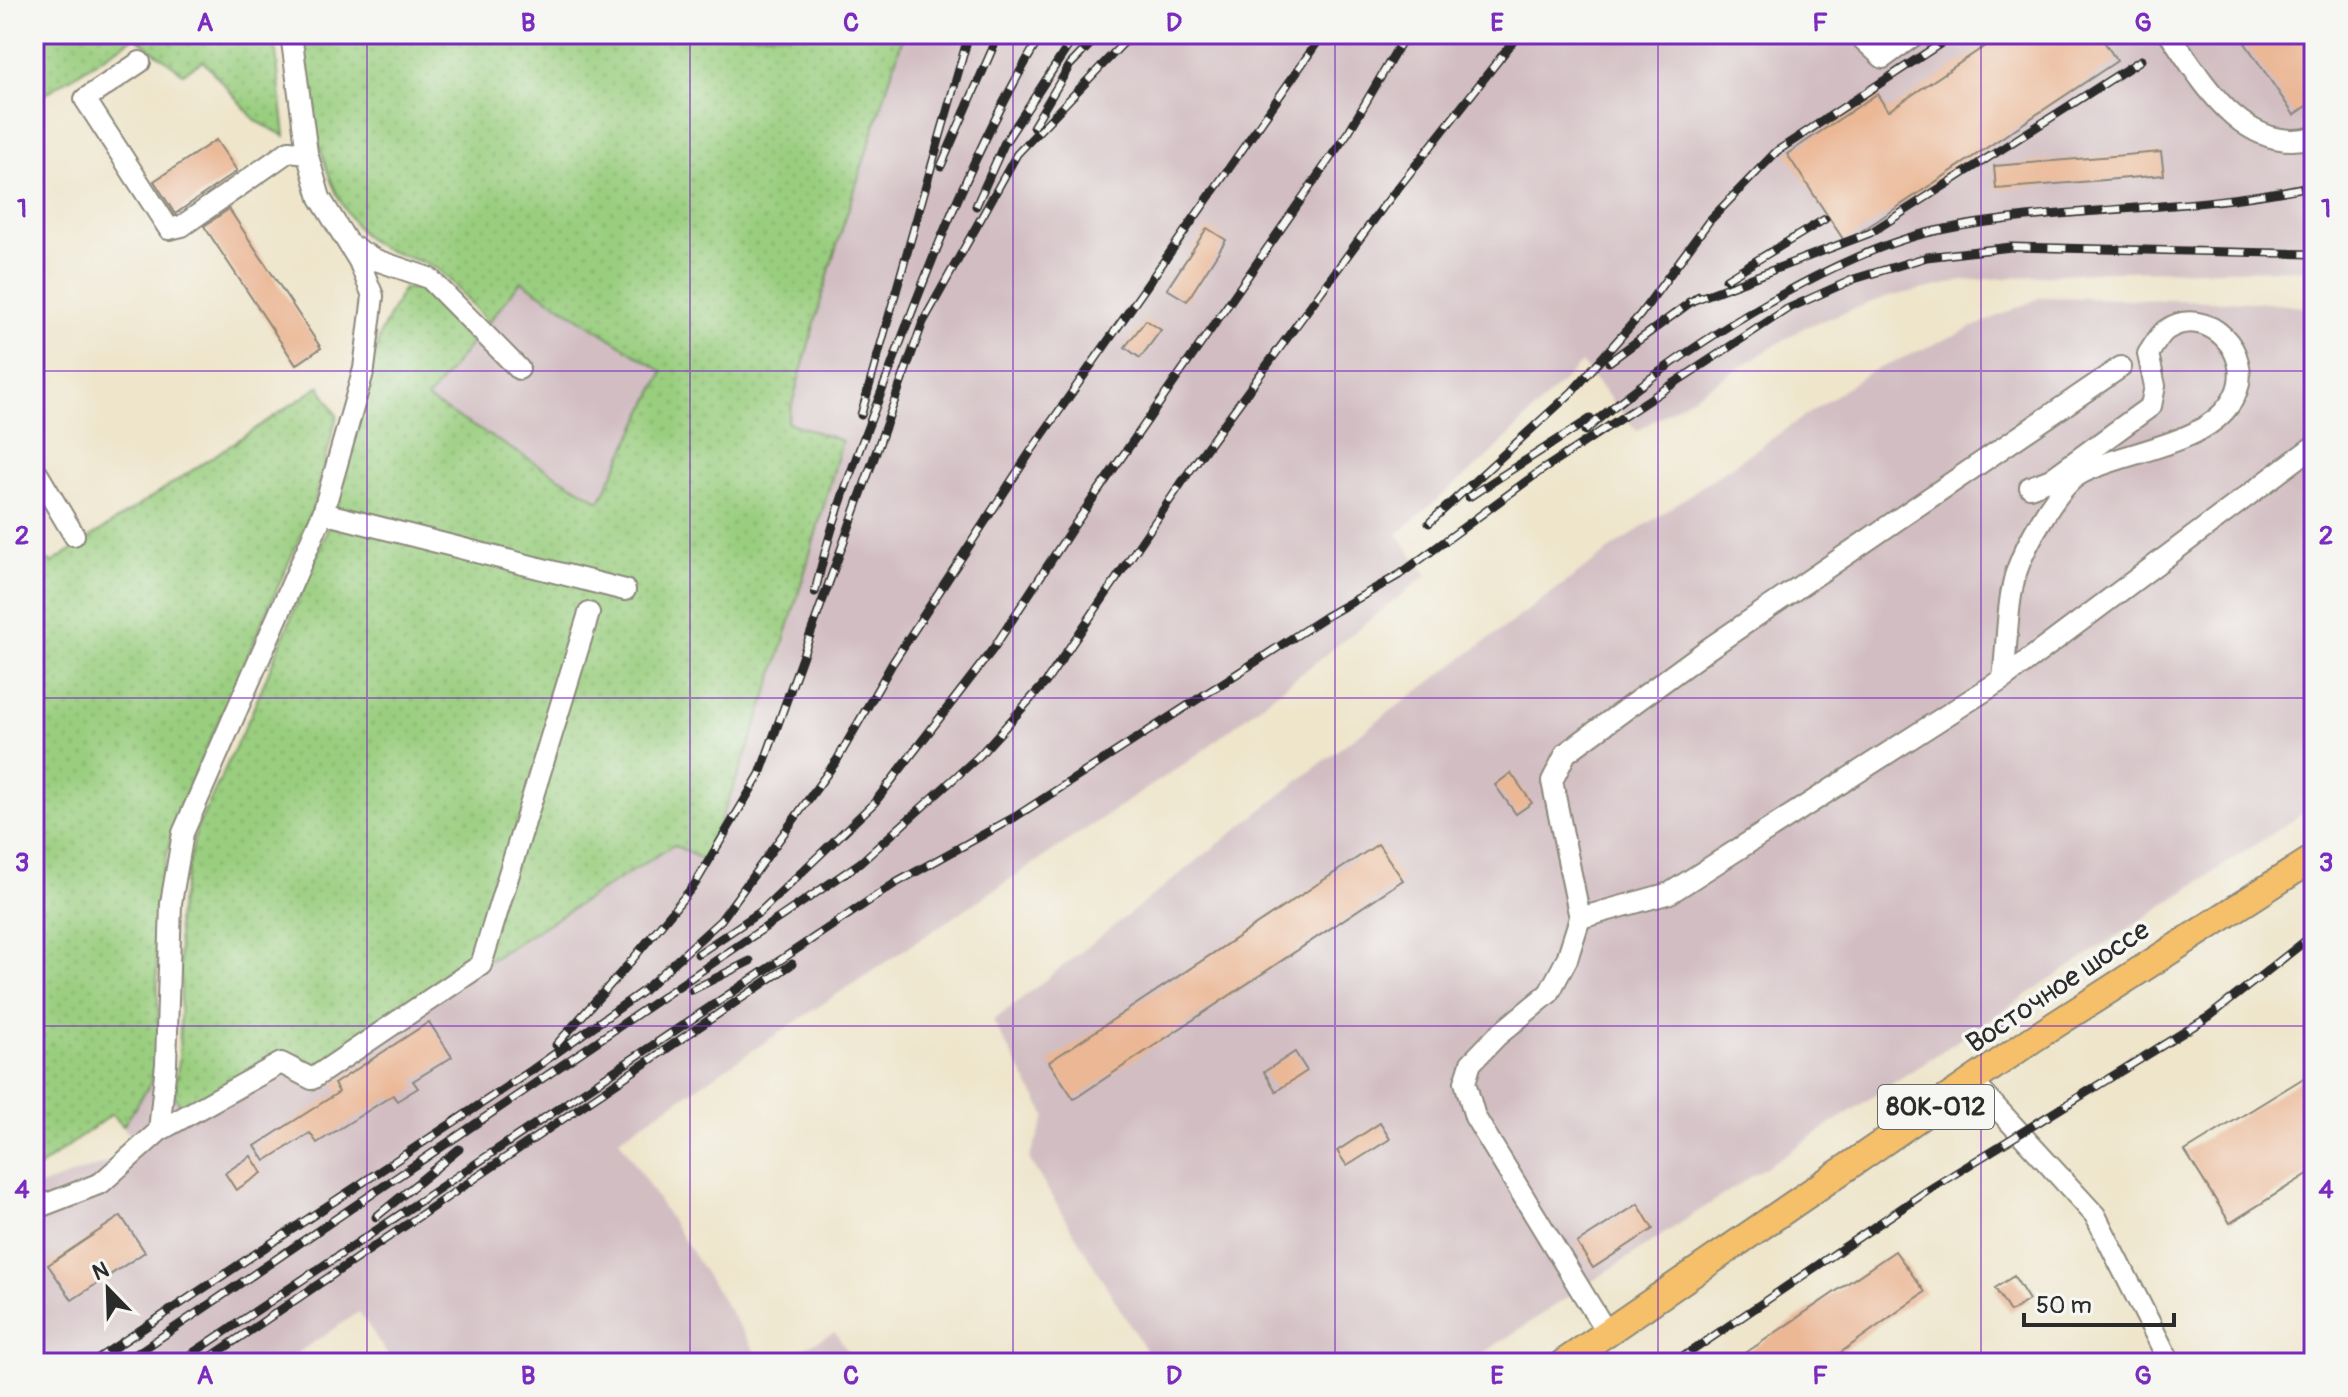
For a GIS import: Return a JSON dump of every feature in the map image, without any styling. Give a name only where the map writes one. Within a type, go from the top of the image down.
[{"type":"main road","name":"Восточное шоссе","points":[[1563,1363],[2033,1039],[2314,858]]},
{"type":"street","points":[[159,1131],[166,1064],[171,903],[183,833],[323,513],[364,369],[373,296],[348,243],[320,198],[307,153],[291,34]]},
{"type":"street","points":[[1857,34],[1883,58],[1916,34]]},
{"type":"street","points":[[2170,34],[2223,108],[2270,139],[2293,143],[2314,137]]},
{"type":"street","points":[[140,62],[85,99],[169,229],[182,226],[289,151],[307,153]]},
{"type":"street","points":[[348,243],[376,260],[429,278],[519,369]]},
{"type":"street","points":[[2003,679],[2016,570],[2056,497],[2079,474],[2160,447],[2215,421],[2236,395],[2239,362],[2228,340],[2212,326],[2190,320],[2164,331],[2148,354],[2155,386],[2151,406],[2051,479],[2030,487]]},
{"type":"street","points":[[1607,1333],[1475,1117],[1465,1082],[1471,1063],[1497,1036],[1549,993],[1567,959],[1580,918],[1552,781],[1566,753],[1708,649],[2121,367]]},
{"type":"street","points":[[1580,918],[1670,893],[2003,679],[2314,446]]},
{"type":"street","points":[[34,468],[74,535]]},
{"type":"street","points":[[323,513],[625,590]]},
{"type":"street","points":[[34,1209],[101,1183],[159,1131],[281,1063],[312,1079],[481,965],[589,613]]},
{"type":"street","points":[[1973,1082],[2095,1215],[2170,1363]]},
{"type":"shaded area","points":[[904,34],[2314,34],[2314,269],[2105,271],[1963,281],[1883,298],[1805,327],[1637,431],[1581,363],[1492,453],[1397,534],[1427,575],[1196,756],[619,1139],[763,1363],[393,1363],[359,1312],[282,1363],[34,1363],[34,1188],[108,1162],[134,1142],[123,1126],[152,1081],[174,1095],[182,1107],[277,1057],[302,1057],[318,1068],[675,845],[703,860],[733,793],[786,641],[842,441],[787,423],[832,261]]},
{"type":"shaded area","points":[[521,281],[663,372],[601,501],[427,398]]},
{"type":"shaded area","points":[[2042,297],[2256,302],[2314,308],[2314,806],[1468,1363],[1153,1363],[1029,1159],[1046,1116],[993,1021],[1339,749],[1622,541],[1868,373]]},
{"type":"shaded area","points":[[835,1332],[855,1363],[774,1363]]},
{"type":"green space","points":[[34,34],[274,34],[285,136],[256,121],[203,61],[183,73],[135,37],[34,101]]},
{"type":"green space","points":[[302,34],[904,34],[832,261],[787,422],[842,441],[763,706],[703,860],[674,845],[317,1068],[302,1057],[277,1057],[182,1107],[174,1095],[179,1059],[181,983],[177,919],[196,830],[252,712],[336,509],[380,334],[403,289],[420,288],[475,339],[427,399],[600,501],[663,372],[521,281],[488,323],[439,270],[385,250],[361,232],[334,188],[325,163],[312,111]]},
{"type":"green space","points":[[320,386],[337,416],[313,508],[174,822],[155,911],[159,1028],[152,1081],[123,1126],[112,1114],[34,1171],[34,547],[42,560],[53,562]]},
{"type":"building","points":[[2003,34],[2099,34],[2117,61],[1845,242],[1787,154],[1877,94],[1888,111]]},
{"type":"building","points":[[2239,34],[2314,34],[2314,101],[2294,115]]},
{"type":"building","points":[[216,140],[237,171],[175,214],[154,181]]},
{"type":"building","points":[[2161,152],[2164,175],[1996,189],[1994,166]]},
{"type":"building","points":[[229,209],[321,348],[296,365],[204,226]]},
{"type":"building","points":[[1207,228],[1226,240],[1187,301],[1167,289]]},
{"type":"building","points":[[1146,320],[1161,330],[1140,358],[1125,347]]},
{"type":"building","points":[[1511,773],[1532,803],[1516,814],[1495,785]]},
{"type":"building","points":[[1378,844],[1403,880],[1074,1099],[1049,1062]]},
{"type":"building","points":[[429,1022],[452,1057],[413,1081],[418,1088],[397,1101],[393,1095],[317,1143],[310,1133],[265,1161],[255,1146],[339,1092],[334,1084]]},
{"type":"building","points":[[1295,1052],[1307,1071],[1276,1091],[1264,1072]]},
{"type":"building","points":[[2307,1076],[2314,1087],[2314,1170],[2230,1223],[2185,1151]]},
{"type":"building","points":[[1380,1123],[1390,1139],[1347,1166],[1337,1151]]},
{"type":"building","points":[[251,1156],[262,1173],[236,1190],[225,1173]]},
{"type":"building","points":[[1638,1204],[1653,1229],[1593,1268],[1577,1243]]},
{"type":"building","points":[[121,1216],[145,1252],[72,1300],[48,1265]]},
{"type":"building","points":[[1895,1251],[1925,1292],[1826,1363],[1731,1363]]},
{"type":"building","points":[[2014,1276],[2029,1300],[2010,1312],[1995,1288]]},
{"type":"railway","points":[[861,415],[969,34]]},
{"type":"railway","points":[[941,166],[999,34]]},
{"type":"railway","points":[[815,592],[849,478],[941,239],[997,115],[1042,34]]},
{"type":"railway","points":[[976,206],[1004,144],[1076,34]]},
{"type":"railway","points":[[1033,127],[1070,65],[1100,34]]},
{"type":"railway","points":[[556,1045],[695,884],[760,774],[923,322],[1017,154],[1132,34]]},
{"type":"railway","points":[[91,1363],[532,1070],[643,991],[721,920],[837,760],[892,664],[1031,451],[1323,34]]},
{"type":"railway","points":[[698,954],[760,912],[875,802],[993,649],[1071,530],[1349,131],[1406,34]]},
{"type":"railway","points":[[123,1363],[860,863],[978,757],[1046,682],[1191,469],[1383,207],[1519,34]]},
{"type":"railway","points":[[1429,523],[1572,392],[1640,315],[1709,221],[1777,151],[1955,34]]},
{"type":"railway","points":[[1689,302],[1870,233],[2141,60]]},
{"type":"railway","points":[[1585,431],[1659,372],[1751,312],[1848,261],[1893,243],[1935,231],[1982,223],[2220,200],[2314,185]]},
{"type":"railway","points":[[1726,279],[1825,219]]},
{"type":"railway","points":[[178,1363],[894,884],[1015,817],[1325,617],[1399,575],[1539,472],[1787,309],[1854,279],[1927,257],[2011,247],[2314,254]]},
{"type":"railway","points":[[1609,362],[1699,296]]},
{"type":"railway","points":[[1469,497],[1590,419]]},
{"type":"railway","points":[[1674,1363],[1927,1191],[2210,1016],[2314,934]]},
{"type":"railway","points":[[692,990],[750,961]]},
{"type":"railway","points":[[202,1363],[792,964]]},
{"type":"railway","points":[[376,1217],[459,1149]]}]
